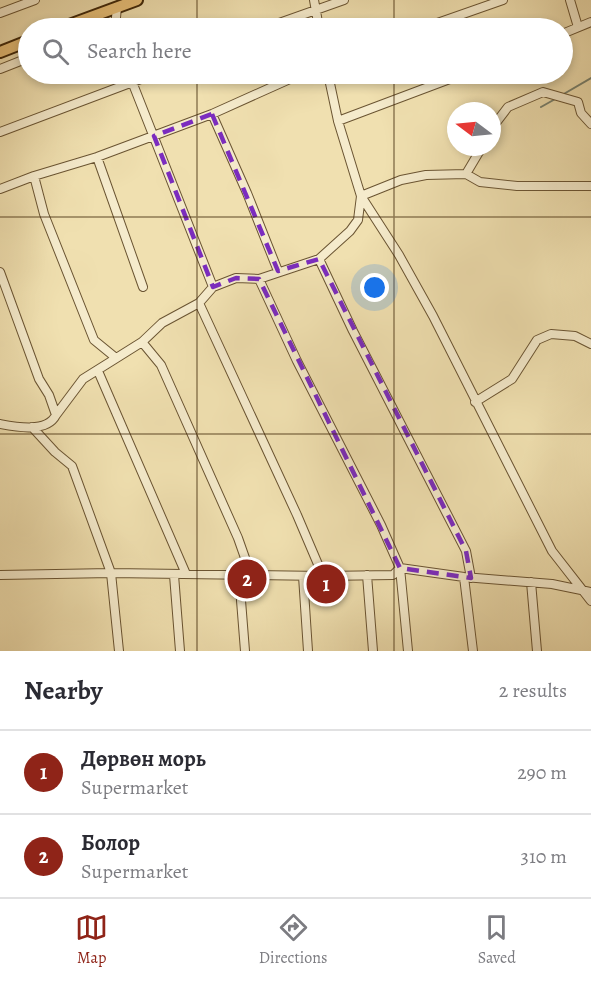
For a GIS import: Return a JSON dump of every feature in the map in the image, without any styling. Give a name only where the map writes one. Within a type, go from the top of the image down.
[{"type":"main road","points":[[88,18],[136,0]]},
{"type":"main road","points":[[0,52],[18,45]]},
{"type":"street","points":[[0,13],[34,0]]},
{"type":"street","points":[[314,0],[317,18]]},
{"type":"street","points":[[293,18],[344,0]]},
{"type":"street","points":[[451,18],[502,0]]},
{"type":"street","points":[[570,0],[578,27]]},
{"type":"street","points":[[117,7],[117,18]]},
{"type":"street","points":[[573,29],[591,22]]},
{"type":"street","points":[[0,69],[18,62]]},
{"type":"street","points":[[0,132],[127,84]]},
{"type":"street","points":[[133,84],[213,287]]},
{"type":"street","points":[[0,189],[97,157],[212,114],[279,84]]},
{"type":"street","points":[[330,84],[338,121],[361,196],[405,266],[552,551],[588,592],[591,601]]},
{"type":"street","points":[[338,121],[436,84]]},
{"type":"street","points":[[501,116],[508,107],[543,92],[578,102],[581,113],[591,124]]},
{"type":"street","points":[[212,114],[278,271]]},
{"type":"street","points":[[466,174],[478,156]]},
{"type":"street","points":[[97,157],[143,286]]},
{"type":"street","points":[[361,196],[409,178],[426,175],[466,174],[480,182],[517,186],[591,186]]},
{"type":"street","points":[[34,176],[44,214],[94,340],[116,358]]},
{"type":"street","points":[[0,425],[44,426],[54,420],[83,379],[141,342],[162,323],[199,303],[213,287],[236,278],[259,279],[319,259],[350,231],[358,220],[361,196]]},
{"type":"street","points":[[319,259],[353,331],[466,551],[473,651]]},
{"type":"street","points":[[0,272],[39,379],[49,395],[56,415]]},
{"type":"street","points":[[259,279],[297,361],[381,525],[400,568],[408,651]]},
{"type":"street","points":[[199,303],[323,576]]},
{"type":"street","points":[[475,402],[512,379],[537,340],[551,334],[575,336],[591,344]]},
{"type":"street","points":[[141,342],[161,365],[238,538],[251,575]]},
{"type":"street","points":[[98,371],[186,574]]},
{"type":"street","points":[[32,427],[55,452],[72,466],[111,573],[119,651]]},
{"type":"street","points":[[0,575],[111,573],[323,576],[393,574],[400,568],[468,578],[531,582],[588,592]]},
{"type":"street","points":[[239,574],[245,651]]},
{"type":"street","points":[[174,575],[180,651]]},
{"type":"street","points":[[366,575],[373,651]]},
{"type":"street","points":[[303,576],[308,651]]},
{"type":"street","points":[[531,582],[537,651]]},
{"type":"highlighted area","points":[[212,114],[278,271],[319,259],[466,551],[471,578],[400,568],[259,279],[236,278],[213,287],[154,136]]},
{"type":"waterway","points":[[562,95],[591,78]]},
{"type":"waterway","points":[[541,107],[557,98]]},
{"type":"place","name":"Болор","points":[[247,579]]},
{"type":"place","name":"Дөрвөн морь","points":[[326,584]]}]
